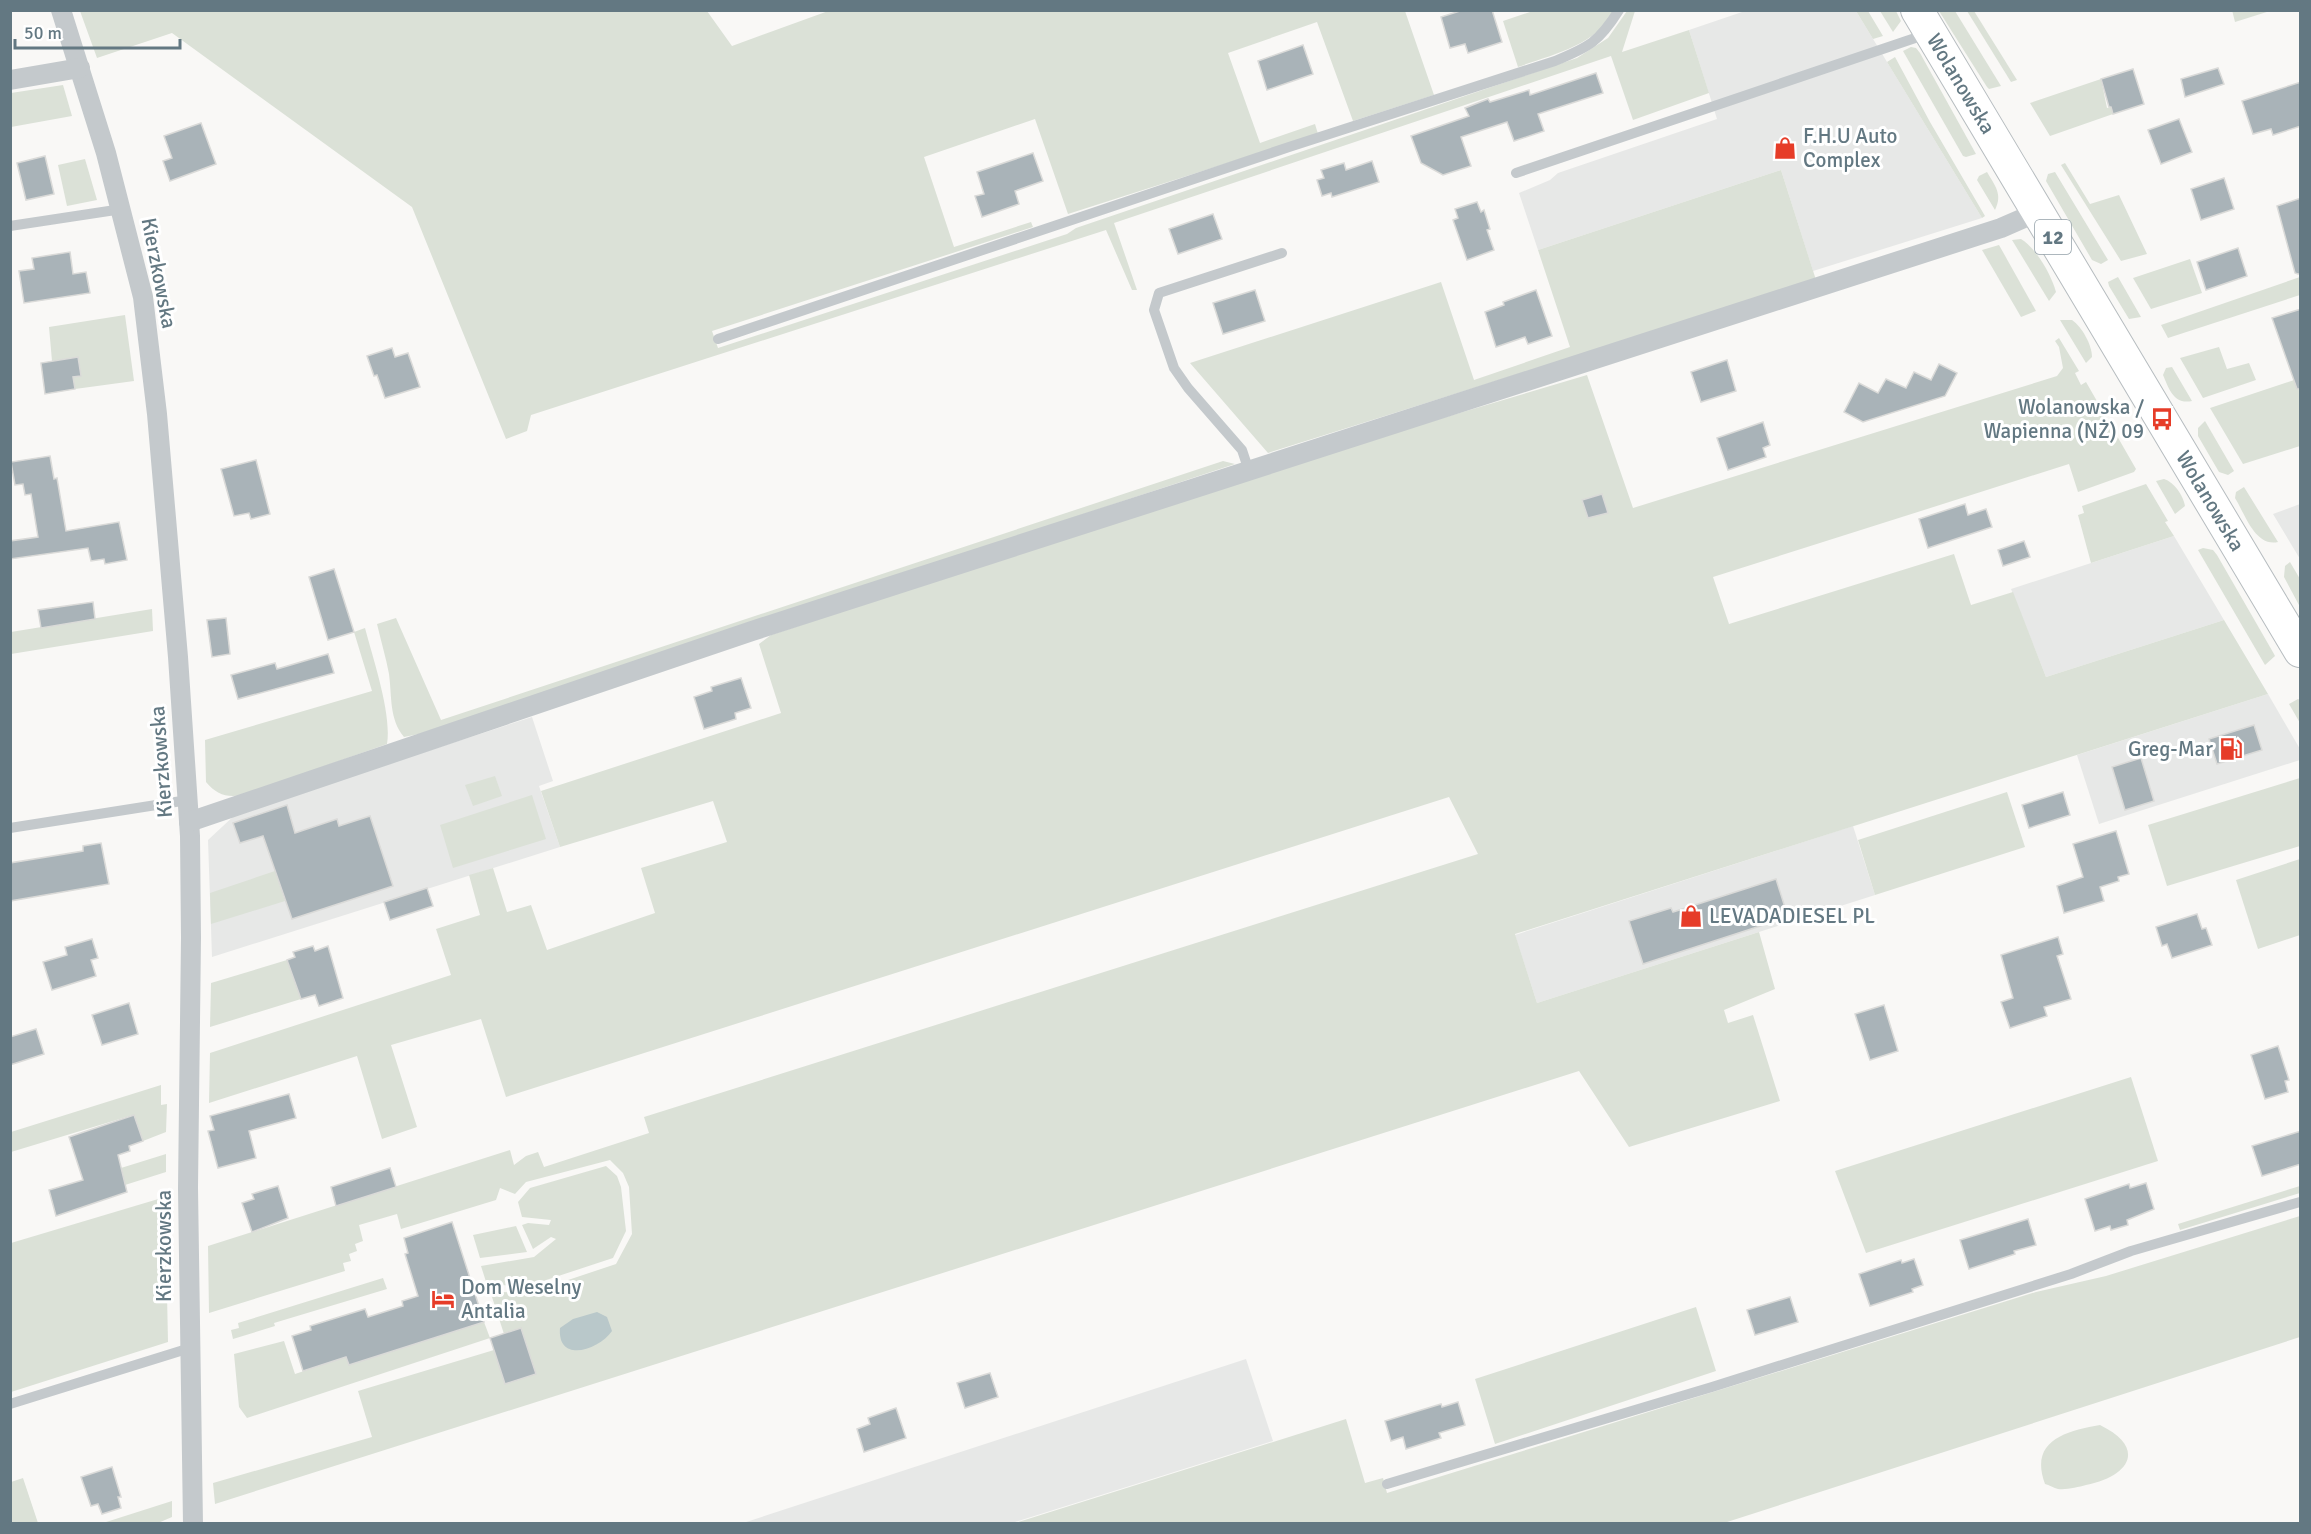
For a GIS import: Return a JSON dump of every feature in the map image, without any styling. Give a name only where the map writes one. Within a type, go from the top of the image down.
[{"type":"main road","name":"Wolanowska","points":[[1924,22],[2301,651]]},
{"type":"street","name":"Kierzkowska","points":[[61,10],[122,208],[139,278],[148,340],[178,657],[189,822],[191,938],[188,1188],[193,1524]]},
{"type":"street","points":[[10,80],[80,68]]},
{"type":"street","points":[[189,822],[218,810],[752,631],[2001,228],[2038,212]]},
{"type":"lane","points":[[718,339],[1289,147],[1555,61],[1585,48],[1600,38],[1619,10]]},
{"type":"lane","points":[[1516,173],[1924,22]]},
{"type":"lane","points":[[10,226],[122,208]]},
{"type":"lane","points":[[1250,471],[1242,450],[1188,388],[1174,368],[1154,310],[1159,293],[1282,253]]},
{"type":"lane","points":[[10,828],[188,800]]},
{"type":"lane","points":[[1387,1484],[1712,1387],[2071,1274],[2131,1251],[2301,1202]]},
{"type":"lane","points":[[10,1404],[190,1348]]},
{"type":"shaded area","points":[[831,10],[1405,11],[1434,95],[1353,121],[1317,22],[1228,53],[1260,143],[1315,124],[1318,134],[1068,214],[1035,119],[924,157],[954,247],[1031,222],[1033,227],[712,331],[718,348],[1067,234],[1076,228],[1577,58],[1608,38],[1627,11],[1635,11],[1622,52],[1689,30],[1709,93],[1633,120],[1611,56],[1114,223],[1137,290],[1132,290],[1106,230],[531,415],[527,431],[506,439],[412,207],[172,33],[97,58],[80,11],[707,11],[732,46]]},
{"type":"shaded area","points":[[2232,10],[2270,10],[2270,11],[2235,22]]},
{"type":"shaded area","points":[[1533,11],[1613,11],[1606,23],[1584,41],[1518,67],[1503,21]]},
{"type":"shaded area","name":"F.H.U Auto Complex","points":[[1745,11],[1856,11],[1982,218],[1813,271],[1781,170],[1538,250],[1519,193],[1550,180],[1558,173],[1717,119],[1689,30]]},
{"type":"shaded area","points":[[1856,11],[1868,11],[1883,36],[1873,39]]},
{"type":"shaded area","points":[[1880,11],[1896,11],[1901,21],[1893,32]]},
{"type":"shaded area","points":[[1939,11],[1955,11],[2001,86],[1989,89],[1987,87]]},
{"type":"shaded area","points":[[1967,11],[1974,11],[2017,80],[2011,82]]},
{"type":"shaded area","points":[[1911,47],[1916,48],[1920,53],[1976,154],[1963,156],[1903,51]]},
{"type":"shaded area","points":[[1895,57],[1985,216],[1982,218],[1887,62]]},
{"type":"shaded area","points":[[2101,79],[2107,108],[2111,107],[2113,114],[2050,136],[2030,103]]},
{"type":"shaded area","points":[[63,85],[72,116],[11,127],[11,93]]},
{"type":"shaded area","points":[[85,159],[97,200],[67,206],[58,165]]},
{"type":"shaded area","points":[[2065,163],[2090,204],[2119,195],[2147,254],[2121,261],[2061,165]]},
{"type":"shaded area","points":[[1781,170],[1816,280],[1268,453],[1190,363],[1441,282],[1474,380],[1570,347],[1538,250]]},
{"type":"shaded area","points":[[1987,172],[1998,195],[1995,210],[1977,180],[1979,176]]},
{"type":"shaded area","points":[[2055,172],[2108,260],[2101,264],[2092,260],[2046,181],[2048,174]]},
{"type":"shaded area","points":[[2021,239],[2037,255],[2051,277],[2056,292],[2049,301],[2012,240]]},
{"type":"shaded area","points":[[1999,245],[2036,311],[2021,317],[1982,250]]},
{"type":"shaded area","points":[[2190,259],[2202,293],[2151,309],[2133,278]]},
{"type":"shaded area","points":[[2118,277],[2141,317],[2129,319],[2109,286],[2108,282]]},
{"type":"shaded area","points":[[2300,277],[2300,295],[2168,338],[2161,325]]},
{"type":"shaded area","points":[[125,315],[134,381],[75,389],[73,377],[81,375],[78,357],[52,361],[49,327]]},
{"type":"shaded area","points":[[2060,320],[2072,320],[2086,337],[2092,357],[2086,363]]},
{"type":"shaded area","points":[[2059,338],[2079,371],[2075,373],[2081,385],[2086,382],[2136,469],[2134,472],[2078,492],[2069,464],[1713,577],[1729,624],[1954,554],[1971,605],[2013,592],[2046,677],[2224,620],[2268,694],[1515,934],[1537,1003],[1759,932],[1775,989],[1724,1010],[1728,1023],[1753,1015],[1780,1101],[1629,1147],[1579,1071],[215,1504],[213,1483],[372,1437],[358,1391],[494,1350],[505,1384],[535,1374],[521,1329],[504,1334],[491,1294],[529,1293],[616,1264],[632,1234],[629,1187],[623,1173],[610,1160],[526,1182],[515,1194],[500,1188],[496,1200],[401,1229],[397,1214],[359,1225],[363,1241],[355,1244],[357,1251],[349,1254],[351,1261],[343,1263],[345,1271],[209,1313],[208,1246],[510,1150],[514,1165],[526,1156],[538,1152],[544,1167],[649,1133],[644,1117],[1478,854],[1449,797],[506,1097],[481,1019],[391,1045],[417,1127],[382,1139],[357,1056],[209,1103],[210,1053],[451,975],[436,929],[480,915],[469,875],[493,868],[507,912],[531,905],[547,950],[655,913],[641,868],[727,842],[713,801],[560,847],[541,791],[781,713],[759,644],[771,635],[1271,469],[1587,375],[1633,508],[2057,376],[2063,368],[2059,347],[2055,341]]},
{"type":"shaded area","points":[[2219,347],[2227,369],[2249,363],[2256,380],[2203,398],[2180,358]]},
{"type":"shaded area","points":[[2172,367],[2192,401],[2181,401],[2170,390],[2163,375],[2166,368]]},
{"type":"shaded area","points":[[2300,378],[2300,446],[2243,464],[2210,408]]},
{"type":"shaded area","points":[[2205,421],[2234,471],[2228,475],[2219,472],[2198,436],[2198,428]]},
{"type":"shaded area","points":[[1223,461],[1235,464],[419,734],[404,737],[396,723],[389,674],[377,624],[396,618],[441,720]]},
{"type":"shaded area","points":[[2164,479],[2175,486],[2184,502],[2185,506],[2175,514],[2156,481]]},
{"type":"shaded area","points":[[2146,484],[2168,521],[2165,522],[2174,536],[2091,563],[2078,515],[2084,513],[2082,506]]},
{"type":"shaded area","points":[[2244,487],[2278,542],[2263,539],[2252,528],[2235,498],[2236,492]]},
{"type":"shaded area","points":[[2300,504],[2300,559],[2273,514]]},
{"type":"shaded area","points":[[2174,536],[2224,620],[2046,677],[2011,589]]},
{"type":"shaded area","points":[[2203,548],[2213,550],[2217,555],[2274,654],[2275,656],[2265,665],[2198,550]]},
{"type":"shaded area","points":[[2290,562],[2300,579],[2300,607],[2284,577],[2285,566]]},
{"type":"shaded area","points":[[152,609],[153,631],[11,654],[11,632]]},
{"type":"shaded area","points":[[365,628],[384,702],[388,732],[387,744],[243,795],[232,796],[218,793],[206,782],[205,740],[372,691],[354,632]]},
{"type":"shaded area","points":[[2268,694],[2300,749],[2300,760],[2099,824],[2077,755]]},
{"type":"shaded area","points":[[2300,700],[2300,723],[2289,704]]},
{"type":"shaded area","points":[[532,717],[553,781],[539,786],[560,847],[212,957],[208,840],[237,813]]},
{"type":"shaded area","points":[[495,776],[502,796],[473,806],[465,785]]},
{"type":"shaded area","points":[[2300,778],[2300,846],[2167,886],[2148,825]]},
{"type":"shaded area","points":[[2007,792],[2025,847],[1875,895],[1858,840]]},
{"type":"shaded area","points":[[532,795],[546,839],[453,868],[440,825]]},
{"type":"shaded area","name":"LEVADADIESEL PL","points":[[1853,826],[1875,895],[1537,1003],[1515,935]]},
{"type":"shaded area","points":[[2300,859],[2300,935],[2258,949],[2236,880]]},
{"type":"shaded area","points":[[275,871],[285,901],[211,924],[210,893]]},
{"type":"shaded area","points":[[287,960],[301,999],[210,1027],[211,983]]},
{"type":"shaded area","points":[[2131,1077],[2158,1161],[1866,1253],[1835,1171]]},
{"type":"shaded area","points":[[161,1085],[161,1105],[167,1104],[166,1132],[143,1141],[133,1115],[11,1152],[11,1132]]},
{"type":"shaded area","points":[[166,1154],[166,1172],[125,1185],[121,1168]]},
{"type":"shaded area","points":[[606,1166],[617,1176],[621,1187],[626,1231],[613,1258],[528,1286],[499,1285],[488,1288],[481,1266],[534,1257],[556,1239],[551,1237],[533,1249],[522,1225],[528,1223],[549,1225],[551,1220],[522,1217],[518,1202],[530,1188]]},
{"type":"shaded area","points":[[2300,1186],[2300,1193],[2180,1230],[2178,1224]]},
{"type":"shaded area","points":[[165,1197],[168,1342],[11,1392],[11,1243]]},
{"type":"shaded area","points":[[2300,1216],[2300,1337],[1724,1523],[1012,1524],[1346,1419],[1365,1483],[1383,1478],[1387,1493],[2036,1292],[2106,1276]]},
{"type":"shaded area","points":[[516,1226],[527,1252],[480,1258],[473,1235]]},
{"type":"shaded area","points":[[383,1278],[387,1289],[274,1323],[275,1326],[233,1339],[231,1330],[239,1328],[238,1323]]},
{"type":"shaded area","points":[[1696,1307],[1716,1371],[1495,1444],[1475,1379]]},
{"type":"shaded area","points":[[597,1312],[607,1317],[612,1331],[606,1338],[598,1344],[580,1350],[572,1350],[565,1346],[561,1339],[560,1328],[573,1319]]},
{"type":"shaded area","points":[[484,1322],[490,1338],[247,1418],[239,1407],[234,1354],[284,1341],[295,1374],[346,1357],[349,1365]]},
{"type":"shaded area","points":[[1246,1359],[1273,1441],[1012,1523],[740,1524]]},
{"type":"shaded area","points":[[2100,1425],[2124,1443],[2128,1452],[2127,1460],[2122,1468],[2101,1481],[2076,1487],[2058,1489],[2045,1484],[2041,1469],[2042,1457],[2046,1448],[2063,1435]]},
{"type":"shaded area","points":[[23,1478],[38,1523],[11,1523],[11,1482]]},
{"type":"shaded area","points":[[172,1501],[172,1517],[158,1523],[103,1523]]},
{"type":"building","points":[[1463,10],[1492,10],[1502,42],[1468,53],[1465,44],[1450,48],[1441,17]]},
{"type":"building","points":[[1303,45],[1313,74],[1267,90],[1258,61]]},
{"type":"building","points":[[2218,68],[2224,84],[2185,97],[2181,79]]},
{"type":"building","points":[[2133,69],[2144,104],[2113,114],[2101,79]]},
{"type":"building","points":[[1596,73],[1603,93],[1538,114],[1544,131],[1514,141],[1507,122],[1461,137],[1471,166],[1443,175],[1421,163],[1411,136],[1469,116],[1465,108],[1488,99],[1490,102],[1529,90],[1530,95]]},
{"type":"building","points":[[2301,82],[2301,126],[2273,135],[2271,129],[2253,134],[2242,101]]},
{"type":"building","points":[[2179,119],[2192,152],[2161,164],[2148,130]]},
{"type":"building","points":[[201,123],[216,164],[170,181],[163,161],[172,158],[164,136]]},
{"type":"building","points":[[1033,153],[1043,181],[1015,191],[1019,204],[982,217],[975,196],[984,194],[977,172]]},
{"type":"building","points":[[45,156],[54,194],[26,200],[17,163]]},
{"type":"building","points":[[1372,161],[1379,182],[1332,197],[1331,193],[1322,196],[1317,180],[1324,178],[1321,170],[1344,163],[1346,170]]},
{"type":"building","points":[[2224,178],[2234,209],[2201,220],[2191,189]]},
{"type":"building","points":[[2301,198],[2301,274],[2298,274],[2295,273],[2277,206]]},
{"type":"building","points":[[1477,202],[1481,212],[1484,210],[1490,229],[1487,230],[1494,250],[1467,260],[1453,220],[1458,218],[1455,209]]},
{"type":"building","points":[[1213,214],[1222,239],[1178,254],[1169,229]]},
{"type":"building","points":[[2238,248],[2247,276],[2206,290],[2197,262]]},
{"type":"building","points":[[70,252],[73,274],[86,272],[90,293],[24,303],[19,271],[34,269],[32,258]]},
{"type":"building","points":[[1255,290],[1265,321],[1223,334],[1213,303]]},
{"type":"building","points":[[1536,290],[1552,336],[1528,344],[1525,337],[1496,347],[1485,312],[1504,305],[1503,302]]},
{"type":"building","points":[[2301,309],[2301,389],[2297,389],[2272,318]]},
{"type":"building","points":[[392,348],[395,357],[408,353],[420,387],[385,398],[367,356]]},
{"type":"building","points":[[78,357],[81,376],[73,377],[75,389],[45,394],[41,363]]},
{"type":"building","points":[[1727,360],[1736,391],[1701,402],[1691,372]]},
{"type":"building","points":[[1939,364],[1957,373],[1945,396],[1863,422],[1844,412],[1859,383],[1878,393],[1886,379],[1906,388],[1914,372],[1931,380]]},
{"type":"building","points":[[1763,422],[1770,445],[1763,448],[1766,457],[1728,470],[1717,438]]},
{"type":"building","points":[[50,456],[54,479],[57,478],[66,531],[119,522],[127,560],[105,564],[104,559],[91,561],[88,548],[10,559],[10,541],[38,537],[31,494],[25,495],[23,484],[15,485],[11,462]]},
{"type":"building","points":[[256,460],[270,514],[251,519],[249,513],[234,516],[221,469]]},
{"type":"building","points":[[1602,494],[1608,513],[1588,518],[1582,500]]},
{"type":"building","points":[[1965,504],[1968,515],[1986,509],[1992,527],[1928,548],[1919,519]]},
{"type":"building","points":[[2024,541],[2030,557],[2003,566],[1998,550]]},
{"type":"building","points":[[334,569],[354,632],[328,640],[309,577]]},
{"type":"building","points":[[93,602],[95,619],[41,628],[38,610]]},
{"type":"building","points":[[226,618],[230,654],[212,657],[207,620]]},
{"type":"building","points":[[328,654],[334,673],[238,699],[231,675],[275,663],[277,669]]},
{"type":"building","points":[[741,678],[751,708],[735,713],[736,719],[704,729],[694,697],[712,691],[711,687]]},
{"type":"building","points":[[2254,725],[2262,750],[2217,764],[2209,739]]},
{"type":"building","points":[[2141,758],[2154,801],[2125,810],[2112,767]]},
{"type":"building","points":[[2063,792],[2070,815],[2029,828],[2022,805]]},
{"type":"building","points":[[287,805],[295,833],[337,819],[339,826],[370,816],[393,886],[292,919],[263,836],[240,843],[233,823]]},
{"type":"building","points":[[2116,831],[2129,874],[2118,877],[2119,881],[2100,887],[2104,901],[2064,913],[2057,886],[2083,877],[2073,844]]},
{"type":"building","points":[[101,843],[109,884],[10,901],[10,863],[83,851],[83,846]]},
{"type":"building","points":[[1776,879],[1788,917],[1643,964],[1629,921],[1671,908],[1673,912]]},
{"type":"building","points":[[427,888],[433,906],[390,920],[384,902]]},
{"type":"building","points":[[2197,914],[2202,929],[2206,928],[2212,945],[2172,958],[2167,944],[2162,946],[2156,927]]},
{"type":"building","points":[[2058,937],[2063,954],[2057,956],[2071,999],[2044,1007],[2047,1016],[2010,1028],[2001,1002],[2013,998],[2001,955]]},
{"type":"building","points":[[92,939],[98,958],[91,960],[96,976],[52,990],[43,962],[67,955],[65,947]]},
{"type":"building","points":[[313,946],[315,951],[328,946],[343,998],[319,1006],[315,995],[301,999],[287,960],[295,957],[293,952]]},
{"type":"building","points":[[129,1003],[138,1034],[102,1045],[92,1015]]},
{"type":"building","points":[[1884,1005],[1898,1051],[1870,1060],[1855,1014]]},
{"type":"building","points":[[36,1029],[44,1054],[10,1065],[10,1037]]},
{"type":"building","points":[[2278,1046],[2289,1080],[2285,1081],[2288,1092],[2265,1099],[2251,1055]]},
{"type":"building","points":[[289,1094],[296,1118],[249,1131],[256,1158],[218,1168],[208,1131],[214,1130],[210,1116]]},
{"type":"building","points":[[134,1115],[143,1141],[129,1146],[130,1151],[118,1155],[127,1192],[56,1216],[49,1190],[83,1180],[69,1137]]},
{"type":"building","points":[[2301,1131],[2301,1164],[2262,1176],[2252,1146]]},
{"type":"building","points":[[390,1168],[396,1187],[336,1206],[331,1187]]},
{"type":"building","points":[[2146,1183],[2154,1209],[2127,1220],[2128,1225],[2111,1230],[2110,1226],[2095,1231],[2085,1199],[2129,1184],[2130,1188]]},
{"type":"building","points":[[278,1186],[288,1218],[252,1232],[242,1203],[254,1199],[252,1194]]},
{"type":"building","points":[[2028,1219],[2036,1245],[1969,1269],[1960,1240]]},
{"type":"building","name":"Dom Weselny Antalia","points":[[452,1222],[484,1322],[349,1365],[346,1357],[303,1371],[292,1336],[311,1330],[310,1326],[365,1309],[368,1317],[403,1306],[402,1301],[418,1296],[405,1254],[408,1253],[404,1238]]},
{"type":"building","points":[[1914,1259],[1923,1285],[1912,1289],[1913,1292],[1870,1306],[1859,1274],[1901,1260],[1902,1263]]},
{"type":"building","points":[[1790,1297],[1798,1322],[1755,1335],[1747,1310]]},
{"type":"building","points":[[521,1328],[536,1374],[505,1384],[490,1338]]},
{"type":"building","points":[[990,1373],[998,1397],[965,1408],[957,1383]]},
{"type":"building","points":[[1458,1402],[1465,1425],[1439,1433],[1441,1438],[1406,1449],[1403,1437],[1391,1441],[1385,1421],[1441,1404],[1442,1407]]},
{"type":"building","points":[[896,1408],[906,1438],[864,1452],[857,1429],[870,1424],[868,1418]]},
{"type":"building","points":[[112,1467],[121,1497],[118,1497],[121,1508],[102,1514],[98,1504],[91,1506],[81,1477]]},
{"type":"place","name":"F.H.U Auto Complex","points":[[1785,148]]},
{"type":"place","name":"Wolanowska / Wapienna (NŻ) 09","points":[[2162,419]]},
{"type":"place","name":"Greg-Mar","points":[[2231,749]]},
{"type":"place","name":"LEVADADIESEL PL","points":[[1691,916]]},
{"type":"place","name":"Dom Weselny Antalia","points":[[443,1299]]}]
